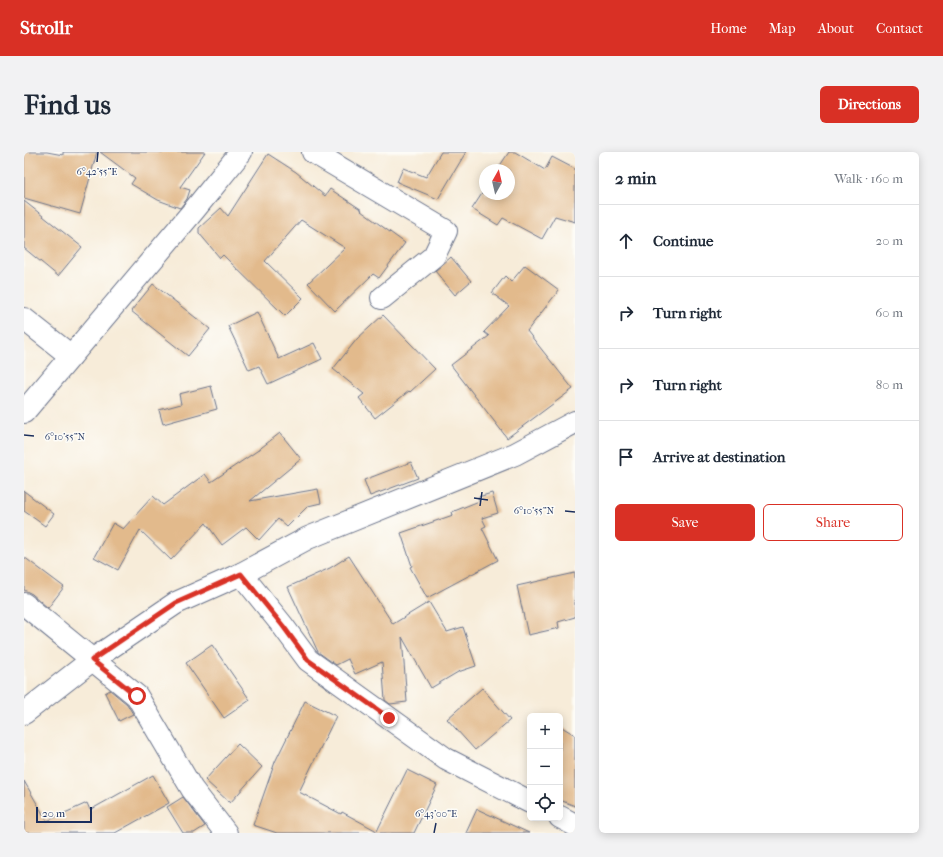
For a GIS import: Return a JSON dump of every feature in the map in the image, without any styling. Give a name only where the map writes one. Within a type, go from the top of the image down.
[{"type":"street","points":[[24,412],[195,209],[241,152]]},
{"type":"street","points":[[313,152],[446,232],[434,256],[382,298]]},
{"type":"street","points":[[24,319],[71,356]]},
{"type":"street","points":[[24,713],[92,660],[176,603],[241,574],[308,538],[515,454],[575,422]]},
{"type":"street","points":[[241,574],[308,660],[446,759],[527,800]]},
{"type":"street","points":[[24,604],[137,696],[192,789],[226,833]]},
{"type":"street","points":[[563,819],[575,825]]},
{"type":"building","points":[[24,152],[47,152],[63,155],[63,152],[97,152],[80,214],[24,198]]},
{"type":"building","points":[[100,152],[205,152],[180,187],[190,190],[187,199],[180,208],[158,200],[131,184],[135,178]]},
{"type":"building","points":[[441,152],[466,152],[438,199],[397,182],[403,168],[426,177]]},
{"type":"building","points":[[509,152],[515,152],[545,170],[552,157],[575,169],[575,222],[555,216],[542,239],[503,218],[498,225],[472,209],[479,198],[479,200],[515,200],[515,164],[501,164]]},
{"type":"building","points":[[268,154],[296,172],[325,196],[330,189],[362,210],[361,211],[405,243],[379,278],[373,274],[335,311],[308,283],[345,248],[301,220],[265,261],[303,298],[285,316],[223,255],[220,258],[199,233],[199,228],[221,208],[228,216]]},
{"type":"building","points":[[24,201],[82,247],[58,276],[24,248]]},
{"type":"building","points":[[451,257],[471,281],[455,295],[435,271]]},
{"type":"building","points":[[525,265],[559,290],[527,331],[573,389],[507,438],[451,365],[489,336],[484,332],[509,306],[492,293],[505,276],[511,282]]},
{"type":"building","points":[[153,284],[210,329],[188,356],[131,311]]},
{"type":"building","points":[[257,312],[279,359],[314,343],[322,359],[268,384],[259,366],[249,370],[228,326]]},
{"type":"building","points":[[383,315],[435,369],[410,392],[409,391],[375,418],[359,398],[364,394],[333,369],[357,339]]},
{"type":"building","points":[[211,386],[217,409],[163,424],[159,410],[181,404],[179,394]]},
{"type":"building","points":[[280,433],[301,459],[250,501],[318,489],[321,503],[308,506],[287,527],[278,519],[259,540],[246,527],[222,545],[206,523],[171,560],[140,530],[118,570],[94,557],[113,523],[123,529],[153,496],[163,505],[205,474],[211,482],[257,451]]},
{"type":"building","points":[[411,462],[418,478],[370,496],[364,480]]},
{"type":"building","points":[[24,491],[54,514],[45,526],[24,511]]},
{"type":"building","points":[[492,493],[498,513],[482,518],[486,526],[482,528],[498,560],[427,598],[410,567],[412,566],[401,533],[453,515],[452,512],[479,501],[478,497]]},
{"type":"building","points":[[349,556],[393,624],[429,602],[447,632],[463,627],[476,666],[458,672],[431,688],[402,637],[407,702],[390,704],[385,700],[382,662],[355,674],[348,659],[336,665],[318,652],[288,587],[330,568]]},
{"type":"building","points":[[24,557],[64,587],[48,608],[32,594],[24,590]]},
{"type":"building","points":[[575,573],[575,617],[558,622],[559,628],[528,635],[517,586]]},
{"type":"building","points":[[212,645],[250,700],[224,718],[186,663]]},
{"type":"building","points":[[482,688],[510,720],[475,750],[447,719]]},
{"type":"building","points":[[110,690],[127,704],[133,714],[119,721],[105,693]]},
{"type":"building","points":[[305,701],[336,716],[299,792],[341,814],[342,812],[377,831],[407,770],[437,785],[414,833],[277,833],[253,825],[275,762]]},
{"type":"building","points":[[563,728],[575,735],[575,806],[563,801]]},
{"type":"building","points":[[238,744],[262,767],[230,803],[205,780]]},
{"type":"building","points":[[153,775],[169,803],[115,833],[24,833],[24,781],[47,821],[87,803],[90,810]]},
{"type":"building","points":[[183,797],[205,826],[194,833],[183,833],[167,807]]},
{"type":"building","points":[[477,809],[529,833],[466,833]]},
{"type":"route","points":[[137,696],[92,660],[176,603],[241,574],[308,660],[345,688],[389,718]]}]
